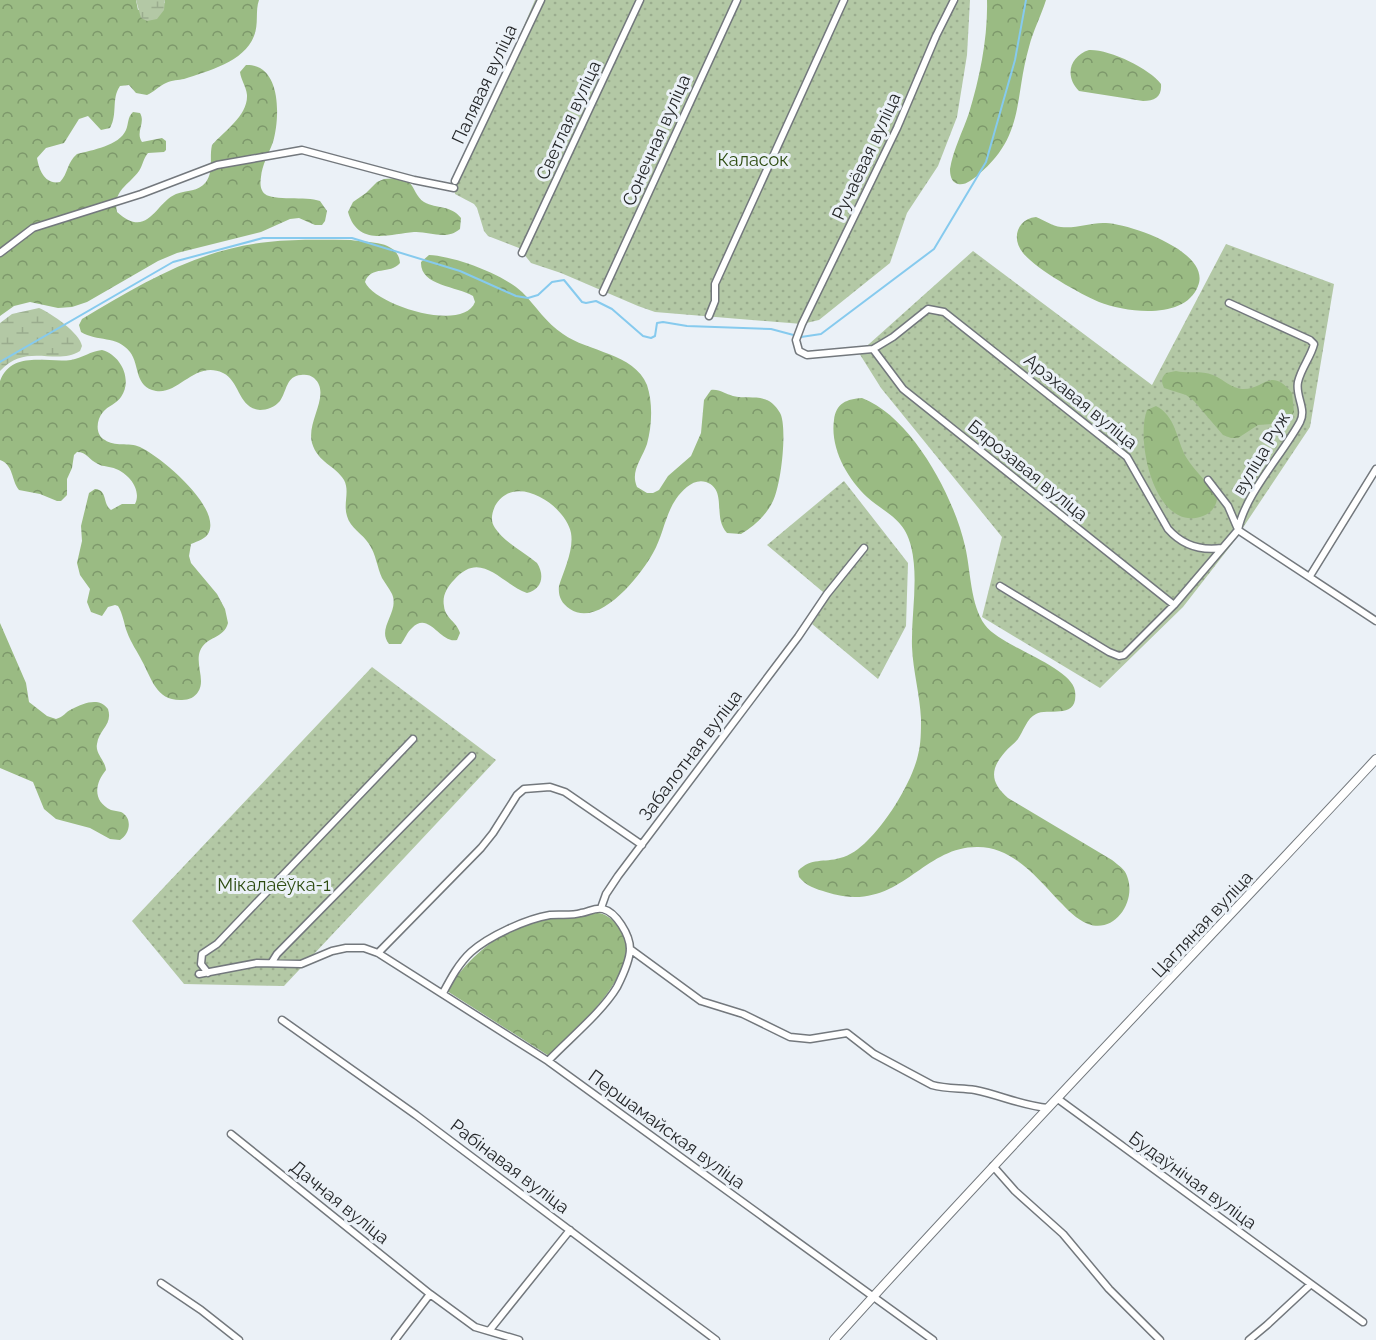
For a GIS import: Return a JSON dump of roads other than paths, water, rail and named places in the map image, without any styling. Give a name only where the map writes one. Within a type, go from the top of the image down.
[{"type":"street","name":"Палявая вуліца","points":[[0,254],[33,228],[141,194],[217,165],[302,150],[414,180],[454,184],[541,0]]},
{"type":"street","name":"Светлая вуліца","points":[[522,252],[640,0]]},
{"type":"street","name":"Сонечная вуліца","points":[[603,292],[737,0]]},
{"type":"street","points":[[709,316],[715,301],[715,284],[844,0]]},
{"type":"street","name":"Ручаёвая вуліца","points":[[873,349],[807,355],[799,351],[797,338],[897,128],[954,0]]},
{"type":"street","name":"вуліца Руж","points":[[1229,303],[1311,340],[1314,344],[1298,382],[1303,410],[1301,420],[1280,450],[1244,512],[1238,530]]},
{"type":"street","name":"Арэхавая вуліца","points":[[873,349],[893,337],[928,309],[939,310],[949,315],[1122,452],[1132,463],[1141,483],[1180,541],[1198,548],[1222,548]]},
{"type":"street","name":"Бярозавая вуліца","points":[[873,349],[899,385],[914,398],[1174,605]]},
{"type":"street","points":[[1310,576],[1376,469]]},
{"type":"street","points":[[1208,480],[1228,506],[1238,530],[1376,621]]},
{"type":"street","points":[[1000,586],[1119,656],[1129,652],[1174,605],[1238,530]]},
{"type":"street","name":"Забалотная вуліца","points":[[601,908],[609,889],[827,594],[864,548]]},
{"type":"street","points":[[208,973],[201,964],[202,954],[217,944],[414,739]]},
{"type":"street","points":[[272,962],[472,756]]},
{"type":"street","name":"Цагляная вуліца","points":[[834,1340],[993,1166],[1376,759]]},
{"type":"street","points":[[199,974],[249,964],[272,962],[301,964],[332,951],[352,947],[378,952],[481,848],[524,789],[558,788],[577,798],[642,845]]},
{"type":"street","points":[[442,993],[466,956],[493,938],[521,924],[538,918],[580,914],[601,908],[609,911],[618,920],[627,937],[630,949],[621,978],[612,994],[548,1061]]},
{"type":"street","points":[[630,949],[701,1001],[735,1011],[790,1037],[810,1039],[846,1033],[874,1054],[915,1077],[942,1088],[976,1091],[1048,1108]]},
{"type":"street","name":"Першамайская вуліца","points":[[378,952],[548,1061],[933,1340]]},
{"type":"street","name":"Рабінавая вуліца","points":[[282,1020],[407,1109],[716,1340]]},
{"type":"street","name":"Будаўнічая вуліца","points":[[1058,1099],[1363,1322]]},
{"type":"street","name":"Дачная вуліца","points":[[231,1134],[430,1294],[476,1327],[519,1340]]},
{"type":"street","points":[[993,1166],[1015,1191],[1063,1234],[1109,1289],[1160,1340]]},
{"type":"street","points":[[489,1331],[570,1230]]},
{"type":"street","points":[[160,1283],[201,1310],[239,1340]]},
{"type":"street","points":[[1249,1340],[1311,1284]]},
{"type":"street","points":[[394,1340],[430,1294]]},
{"type":"waterway","points":[[0,362],[173,262],[263,238],[352,238],[460,271],[516,296],[528,298],[538,295],[552,282],[564,280],[582,302],[596,301],[612,309],[643,336],[651,338],[655,336],[657,323],[663,322],[687,326],[771,329],[801,337],[821,334],[934,249],[986,162],[1015,60],[1026,0]]},
{"type":"park label","name":"Каласок","points":[[753,159]]},
{"type":"park label","name":"Мікалаёўка-1","points":[[274,884]]}]
